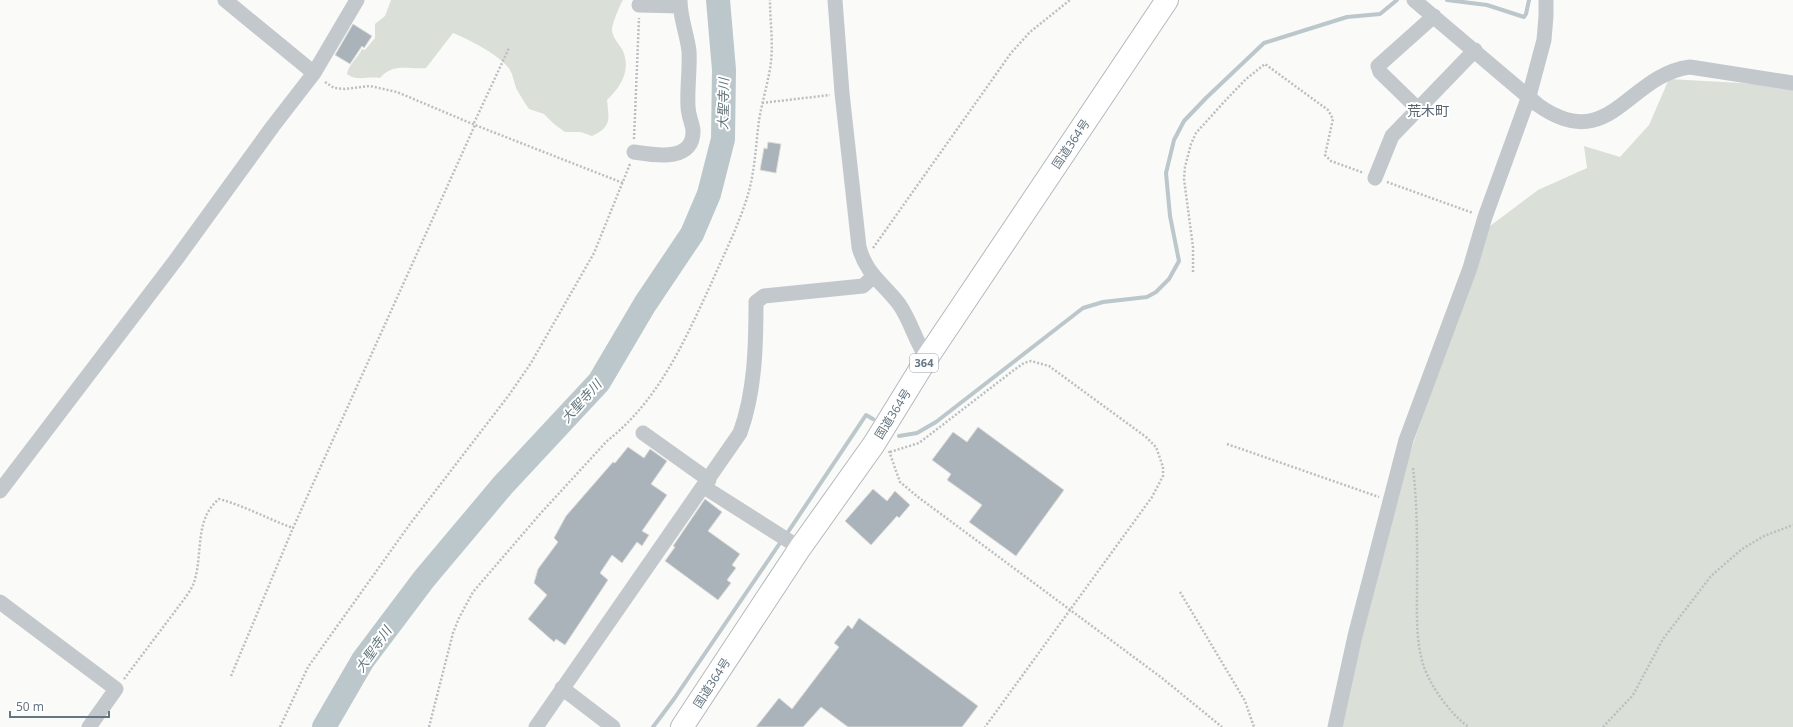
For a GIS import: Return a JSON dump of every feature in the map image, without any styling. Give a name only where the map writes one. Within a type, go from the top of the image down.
[{"type":"highway","name":"国道364号","points":[[682,727],[800,548],[882,448],[927,358],[1167,0]]},
{"type":"street","points":[[225,0],[314,73]]},
{"type":"street","points":[[835,0],[842,93],[859,247],[863,261],[874,277],[899,304],[927,358]]},
{"type":"street","points":[[1414,0],[1552,115],[1563,120],[1583,123],[1594,121],[1617,108],[1675,69],[1690,67],[1793,83]]},
{"type":"street","points":[[1335,727],[1357,629],[1406,440],[1470,268],[1484,217],[1529,96],[1544,40],[1546,0]]},
{"type":"street","points":[[0,491],[180,255],[273,126],[314,73],[351,2]]},
{"type":"street","points":[[634,152],[659,156],[672,156],[683,151],[692,138],[693,129],[688,107],[689,51],[680,3],[639,5]]},
{"type":"street","points":[[1418,109],[1380,72],[1378,66],[1434,16]]},
{"type":"street","points":[[1376,178],[1392,136],[1474,50]]},
{"type":"street","points":[[536,727],[740,433],[744,424],[753,381],[756,337],[756,302],[764,296],[863,286],[874,277]]},
{"type":"street","points":[[643,432],[706,483],[800,548]]},
{"type":"street","points":[[0,602],[116,689],[89,727]]},
{"type":"street","points":[[562,688],[613,727]]},
{"type":"path","points":[[429,727],[453,633],[473,592],[540,514],[663,380],[727,248],[748,192],[770,62],[772,42],[770,0]]},
{"type":"path","points":[[863,261],[1011,53],[1030,32],[1070,0]]},
{"type":"path","points":[[280,727],[308,667],[410,524],[509,396],[534,357],[594,253],[634,152],[639,5]]},
{"type":"path","points":[[231,676],[294,528],[509,48]]},
{"type":"path","points":[[1193,272],[1194,247],[1184,180],[1185,167],[1191,144],[1202,126],[1246,79],[1265,64],[1328,110],[1333,119],[1325,154],[1330,161],[1484,217]]},
{"type":"path","points":[[314,73],[334,88],[345,89],[370,86],[381,87],[623,183]]},
{"type":"path","points":[[762,103],[842,93]]},
{"type":"path","points":[[984,727],[1070,609],[1159,486],[1163,476],[1160,457],[1156,447],[1146,437],[1049,366],[1031,361],[1024,363],[1014,370],[919,443],[882,448],[900,482],[961,530],[1000,556],[1070,609],[1162,678],[1222,727]]},
{"type":"path","points":[[1227,444],[1390,502]]},
{"type":"path","points":[[1413,466],[1417,497],[1418,639],[1423,666],[1433,688],[1462,723],[1469,727]]},
{"type":"path","points":[[116,689],[185,598],[193,584],[204,519],[210,506],[219,499],[238,504],[268,519],[294,528]]},
{"type":"path","points":[[1603,727],[1633,695],[1663,639],[1711,576],[1742,549],[1764,536],[1793,525]]},
{"type":"path","points":[[1180,592],[1245,701],[1254,727]]},
{"type":"shaded area","points":[[391,0],[623,0],[616,14],[612,32],[614,38],[623,51],[626,65],[620,84],[607,100],[608,122],[606,126],[592,136],[581,132],[565,132],[544,114],[529,109],[516,88],[510,70],[500,59],[476,44],[453,33],[426,68],[396,68],[385,73],[380,78],[355,78],[347,74],[349,68],[362,49],[365,50],[375,38],[375,24],[385,16]]},
{"type":"shaded area","points":[[1669,79],[1793,86],[1793,727],[1340,727],[1402,477],[1486,229],[1538,190],[1587,168],[1584,146],[1620,157],[1649,125]]},
{"type":"building","points":[[353,24],[372,36],[364,48],[362,46],[350,64],[335,55]]},
{"type":"building","points":[[768,142],[781,144],[776,173],[760,170],[764,148],[767,149]]},
{"type":"building","points":[[978,427],[1064,490],[1016,556],[969,522],[982,505],[947,480],[951,474],[932,460],[953,432],[967,442]]},
{"type":"building","points":[[628,447],[644,458],[650,449],[667,461],[651,484],[667,495],[642,531],[649,535],[642,546],[637,542],[622,563],[612,555],[600,573],[608,580],[565,645],[556,639],[554,642],[528,619],[547,595],[534,583],[538,569],[558,542],[554,538],[566,516]]},
{"type":"building","points":[[873,489],[887,501],[895,491],[910,505],[899,518],[897,516],[871,545],[845,521]]},
{"type":"building","points":[[705,499],[722,512],[708,531],[740,554],[732,565],[736,568],[727,580],[731,583],[718,600],[665,561],[675,547],[673,546]]},
{"type":"building","points":[[859,618],[978,706],[962,727],[848,727],[821,707],[803,727],[756,727],[779,698],[792,709],[839,647],[834,643],[848,625],[852,629]]},
{"type":"waterway","name":"大聖寺川","points":[[324,727],[363,660],[424,579],[503,485],[599,382],[645,304],[692,234],[709,194],[723,139],[724,70],[718,0]]},
{"type":"waterway","points":[[899,436],[917,433],[936,422],[1083,308],[1103,302],[1147,297],[1156,292],[1169,279],[1179,261],[1170,216],[1166,173],[1174,140],[1184,121],[1264,43],[1347,17],[1380,14],[1397,0]]},
{"type":"waterway","points":[[1447,0],[1487,5],[1524,17],[1529,0]]},
{"type":"waterway","points":[[786,535],[866,415],[873,419]]},
{"type":"waterway","points":[[653,727],[674,699],[782,540]]},
{"type":"district","name":"荒木町","points":[[1428,111]]}]
